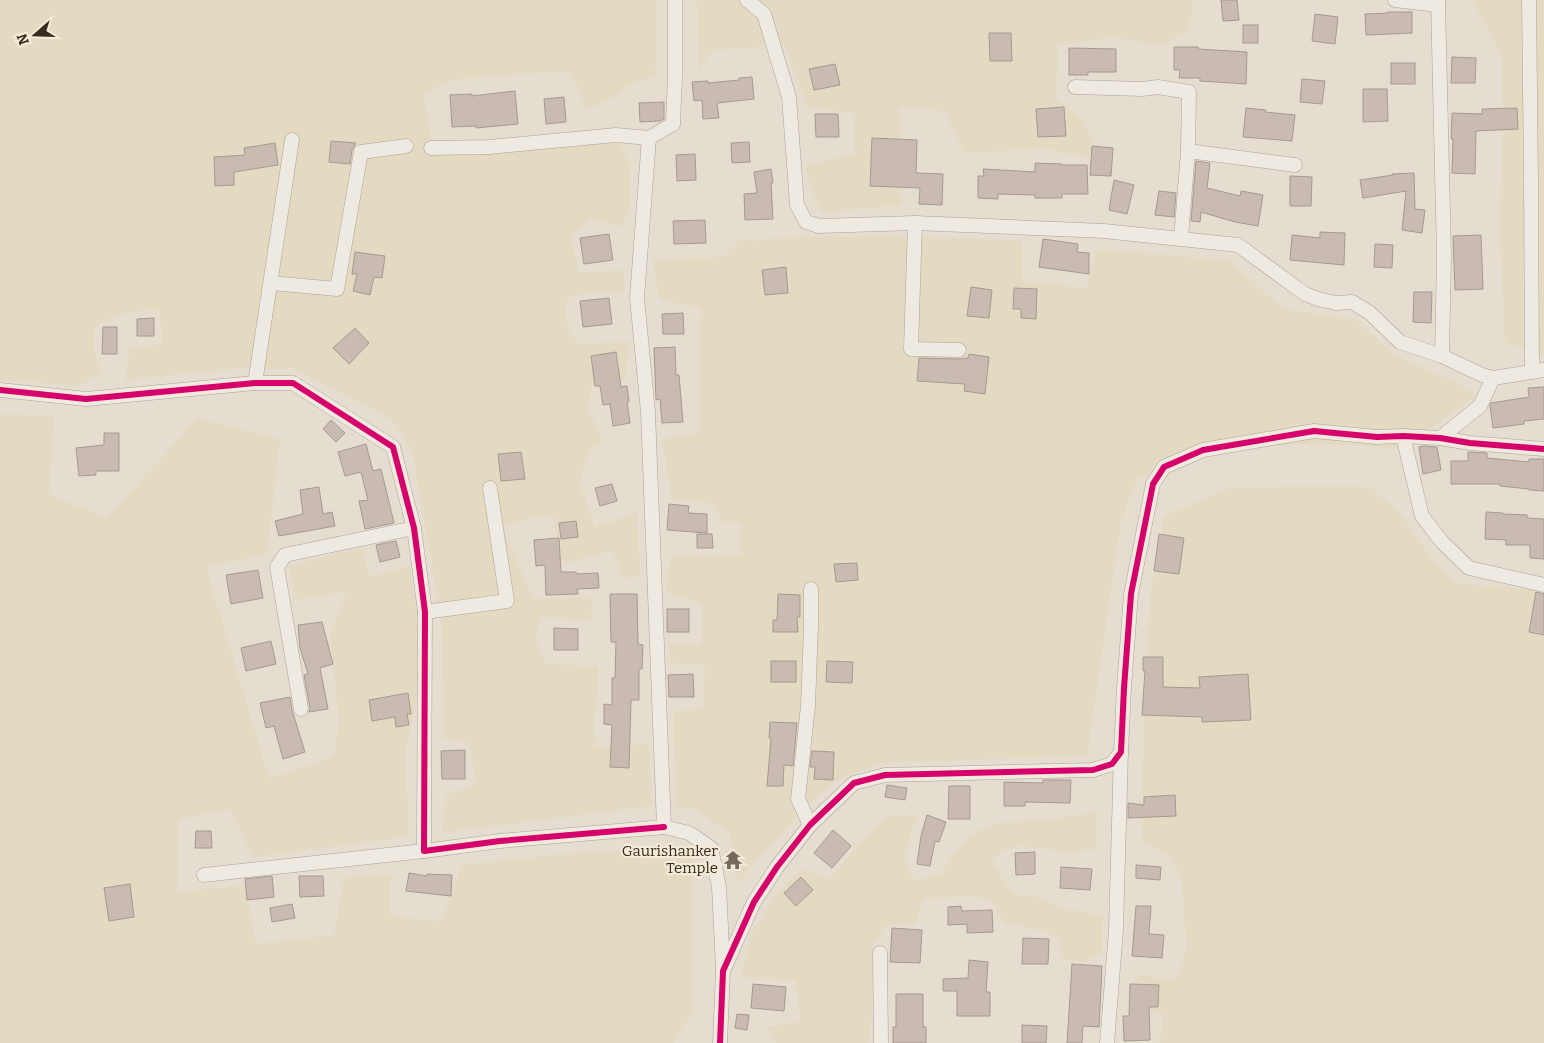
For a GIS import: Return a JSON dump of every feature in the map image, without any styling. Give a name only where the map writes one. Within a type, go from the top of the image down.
[{"type":"street","points":[[431,148],[489,148],[616,135],[649,138],[673,124],[676,76],[676,0]]},
{"type":"street","points":[[747,0],[764,14],[789,97],[797,205],[806,222],[819,226],[915,223],[1104,231],[1238,245],[1305,294],[1318,299],[1352,302],[1370,313],[1400,342],[1442,356],[1482,375],[1493,378],[1538,371],[1531,180],[1528,0]]},
{"type":"street","points":[[1395,0],[1438,2],[1444,256],[1442,356]]},
{"type":"street","points":[[1075,87],[1142,89],[1158,87],[1189,92],[1188,151],[1180,238]]},
{"type":"street","points":[[649,138],[637,298],[648,412],[664,827]]},
{"type":"street","points":[[255,382],[292,140]]},
{"type":"street","points":[[271,283],[337,289],[361,152],[406,146]]},
{"type":"street","points":[[1188,151],[1295,165]]},
{"type":"street","points":[[915,223],[911,349],[959,350]]},
{"type":"street","points":[[1440,438],[1480,406],[1493,378]]},
{"type":"street","points":[[0,390],[86,399],[255,382],[294,384],[393,447],[414,528],[425,612],[424,851]]},
{"type":"street","points":[[1107,1043],[1116,930],[1121,752],[1131,594],[1153,484],[1164,467],[1203,450],[1314,431],[1377,437],[1440,438],[1470,443],[1544,449]]},
{"type":"street","points":[[1403,436],[1422,516],[1442,542],[1469,568],[1544,585]]},
{"type":"street","points":[[425,612],[507,601],[490,488]]},
{"type":"street","points":[[301,709],[277,567],[286,556],[414,528]]},
{"type":"street","points":[[810,825],[798,799],[808,706],[811,589]]},
{"type":"street","points":[[723,971],[754,902],[776,868],[810,825],[854,783],[885,775],[1093,770],[1112,764],[1121,752]]},
{"type":"street","points":[[204,874],[424,851],[500,841],[664,827],[689,833],[711,848],[719,887],[723,971],[720,1043]]},
{"type":"street","points":[[880,953],[881,1043]]},
{"type":"shaded area","points":[[0,0],[656,0],[655,77],[633,83],[610,99],[587,110],[572,73],[548,72],[451,80],[424,94],[432,141],[455,150],[589,131],[610,126],[631,165],[630,207],[620,228],[592,218],[570,235],[579,273],[624,270],[624,291],[570,296],[565,305],[568,331],[579,344],[629,341],[625,379],[597,382],[591,388],[588,408],[603,443],[592,448],[583,468],[580,484],[595,527],[637,513],[640,575],[624,580],[612,551],[562,564],[553,515],[501,527],[514,552],[532,599],[593,597],[590,621],[541,617],[536,637],[546,664],[598,666],[598,691],[593,721],[596,747],[649,744],[652,806],[442,833],[446,795],[476,784],[470,743],[444,739],[442,624],[412,450],[391,419],[293,368],[233,369],[125,380],[130,348],[162,344],[160,310],[145,310],[119,315],[95,325],[94,349],[102,373],[78,386],[0,380]]},
{"type":"shaded area","points":[[697,0],[1192,0],[1192,7],[1190,29],[1161,46],[1115,37],[1058,45],[1056,99],[1079,116],[1104,160],[1044,149],[964,153],[945,112],[899,106],[901,205],[821,213],[804,167],[854,153],[855,113],[807,108],[785,45],[713,50],[699,70]]},
{"type":"shaded area","points":[[1472,0],[1544,0],[1544,358],[1505,342],[1500,233],[1503,111],[1502,55]]},
{"type":"shaded area","points":[[910,236],[1022,241],[1023,281],[1053,283],[1086,289],[1097,249],[1228,260],[1284,309],[1354,319],[1392,353],[1454,381],[1477,395],[1401,449],[1318,443],[1209,451],[1137,479],[1121,521],[1087,756],[882,763],[834,782],[807,806],[736,884],[730,834],[694,809],[677,809],[673,711],[704,708],[705,664],[668,663],[670,643],[701,645],[703,604],[666,592],[671,555],[740,555],[740,523],[722,523],[714,504],[672,499],[662,439],[699,432],[701,309],[659,299],[653,259],[723,257],[740,240],[757,241],[782,237]]},
{"type":"shaded area","points":[[0,414],[54,416],[49,494],[106,518],[198,418],[280,439],[267,554],[206,567],[269,778],[334,757],[339,722],[330,636],[346,592],[294,600],[289,566],[362,546],[369,576],[410,566],[423,667],[405,753],[409,837],[253,857],[231,810],[179,819],[177,892],[245,885],[256,944],[334,935],[344,877],[391,875],[390,915],[442,922],[462,865],[580,852],[692,846],[692,1013],[674,1043],[0,1043]]},
{"type":"shaded area","points":[[1371,487],[1402,516],[1436,564],[1457,583],[1544,591],[1544,1043],[1160,1043],[1163,1013],[1129,1005],[1136,975],[1176,980],[1187,948],[1181,877],[1168,853],[1142,843],[1143,755],[1150,597],[1164,516],[1229,488]]},
{"type":"shaded area","points":[[1097,812],[1096,849],[1062,853],[1020,846],[1002,851],[991,862],[1014,895],[1038,897],[1061,908],[1103,916],[1102,953],[1084,963],[1061,958],[1059,939],[1045,931],[1018,924],[1005,924],[994,903],[971,895],[924,900],[915,924],[886,926],[873,943],[874,988],[869,1043],[776,1043],[767,1027],[800,1021],[796,980],[740,978],[750,936],[774,897],[802,868],[829,880],[866,836],[889,815],[917,815],[904,856],[913,881],[941,874],[952,855],[970,836],[994,823],[1050,819]]},
{"type":"building","points":[[1221,0],[1237,0],[1239,20],[1223,21]]},
{"type":"building","points":[[1412,12],[1412,33],[1366,35],[1365,14]]},
{"type":"building","points":[[1315,14],[1338,17],[1335,44],[1312,41]]},
{"type":"building","points":[[1243,25],[1258,25],[1258,43],[1243,43]]},
{"type":"building","points":[[989,33],[1011,33],[1012,61],[990,61]]},
{"type":"building","points":[[1174,47],[1198,47],[1198,49],[1247,52],[1246,84],[1200,81],[1200,78],[1179,78],[1180,70],[1174,70]]},
{"type":"building","points":[[1069,48],[1116,49],[1116,72],[1088,72],[1088,75],[1069,75]]},
{"type":"building","points":[[1452,57],[1476,58],[1475,83],[1451,83]]},
{"type":"building","points":[[1391,63],[1415,63],[1415,84],[1391,84]]},
{"type":"building","points":[[835,64],[840,85],[814,90],[809,69]]},
{"type":"building","points":[[752,77],[754,99],[717,103],[719,118],[703,119],[702,100],[694,101],[692,82],[708,81],[708,83]]},
{"type":"building","points":[[1302,79],[1325,81],[1322,104],[1300,102]]},
{"type":"building","points":[[1363,89],[1387,89],[1388,121],[1363,122]]},
{"type":"building","points":[[515,91],[518,124],[476,128],[476,126],[452,127],[450,95],[472,94],[472,96]]},
{"type":"building","points":[[564,97],[566,122],[546,124],[544,99]]},
{"type":"building","points":[[664,102],[664,119],[640,122],[639,103]]},
{"type":"building","points":[[1064,107],[1066,136],[1038,137],[1036,109]]},
{"type":"building","points":[[1246,108],[1295,115],[1292,141],[1243,137]]},
{"type":"building","points":[[1517,108],[1518,129],[1476,131],[1475,174],[1452,173],[1452,113],[1482,114],[1482,109]]},
{"type":"building","points":[[815,114],[838,114],[839,137],[816,137]]},
{"type":"building","points":[[872,138],[917,140],[916,173],[943,174],[942,205],[919,204],[920,188],[870,186]]},
{"type":"building","points":[[331,141],[356,143],[352,150],[350,164],[329,162]]},
{"type":"building","points":[[749,142],[750,162],[732,163],[731,143]]},
{"type":"building","points":[[275,143],[278,165],[234,172],[234,185],[215,186],[214,157],[245,155],[244,148]]},
{"type":"building","points":[[1092,146],[1113,148],[1111,176],[1090,175]]},
{"type":"building","points":[[695,154],[696,180],[677,181],[676,155]]},
{"type":"building","points":[[1196,161],[1210,163],[1207,188],[1240,196],[1241,191],[1263,195],[1258,226],[1235,222],[1201,212],[1200,222],[1191,221]]},
{"type":"building","points":[[1035,163],[1087,165],[1088,194],[1062,194],[1062,198],[1035,198],[1035,195],[998,194],[998,199],[978,198],[978,176],[984,176],[983,169],[1035,172]]},
{"type":"building","points":[[771,169],[773,219],[745,220],[744,194],[757,193],[754,172]]},
{"type":"building","points":[[1414,173],[1415,209],[1425,210],[1422,233],[1402,230],[1406,191],[1363,198],[1360,180],[1392,174]]},
{"type":"building","points":[[1290,176],[1312,177],[1311,206],[1290,206]]},
{"type":"building","points":[[1114,180],[1134,185],[1127,214],[1109,210]]},
{"type":"building","points":[[1159,191],[1176,193],[1174,217],[1155,215]]},
{"type":"building","points":[[705,220],[706,243],[674,244],[673,221]]},
{"type":"building","points":[[1320,232],[1345,233],[1344,265],[1290,260],[1292,235],[1320,238]]},
{"type":"building","points":[[609,234],[613,260],[584,264],[580,238]]},
{"type":"building","points":[[1481,235],[1483,289],[1455,290],[1453,236]]},
{"type":"building","points":[[1043,239],[1078,244],[1077,252],[1089,253],[1089,274],[1039,267]]},
{"type":"building","points":[[1375,244],[1393,245],[1392,268],[1374,267]]},
{"type":"building","points":[[355,252],[385,256],[382,278],[374,277],[370,295],[353,291],[357,274],[352,274]]},
{"type":"building","points":[[786,267],[788,293],[765,295],[762,270]]},
{"type":"building","points":[[971,287],[992,290],[989,318],[967,316]]},
{"type":"building","points":[[1014,288],[1037,289],[1036,319],[1021,318],[1021,309],[1013,309]]},
{"type":"building","points":[[1414,292],[1432,292],[1431,323],[1413,322]]},
{"type":"building","points":[[609,298],[612,324],[583,327],[580,301]]},
{"type":"building","points":[[683,313],[684,334],[663,334],[662,314]]},
{"type":"building","points":[[154,318],[154,336],[137,336],[137,319]]},
{"type":"building","points":[[103,327],[117,327],[117,354],[102,354]]},
{"type":"building","points":[[355,328],[369,343],[349,364],[333,348]]},
{"type":"building","points":[[675,347],[676,375],[679,375],[683,422],[662,423],[660,399],[656,400],[654,348]]},
{"type":"building","points":[[616,352],[621,387],[627,386],[630,423],[613,426],[610,404],[603,405],[600,386],[595,386],[591,356]]},
{"type":"building","points":[[969,354],[989,357],[985,394],[964,391],[965,384],[917,381],[919,358],[959,359],[968,358]]},
{"type":"building","points":[[1544,387],[1544,419],[1524,421],[1524,424],[1493,428],[1491,403],[1529,397],[1528,388]]},
{"type":"building","points":[[331,420],[345,433],[336,442],[323,429]]},
{"type":"building","points":[[104,433],[119,433],[119,471],[96,471],[96,475],[79,476],[76,448],[104,445]]},
{"type":"building","points":[[366,444],[373,471],[381,469],[394,523],[365,529],[359,501],[368,500],[361,472],[345,476],[338,452]]},
{"type":"building","points":[[1419,447],[1437,447],[1441,470],[1423,474]]},
{"type":"building","points":[[521,452],[525,479],[501,481],[498,454]]},
{"type":"building","points":[[1468,452],[1487,453],[1487,458],[1529,462],[1529,459],[1544,459],[1544,491],[1500,486],[1500,484],[1451,484],[1451,461],[1468,461]]},
{"type":"building","points":[[612,484],[617,501],[600,506],[595,488]]},
{"type":"building","points":[[319,487],[323,514],[332,512],[335,526],[279,536],[275,521],[303,514],[300,490]]},
{"type":"building","points":[[669,504],[689,506],[688,513],[707,514],[707,533],[667,530]]},
{"type":"building","points":[[1486,512],[1527,515],[1527,518],[1544,519],[1544,559],[1530,558],[1530,545],[1506,545],[1506,540],[1485,539]]},
{"type":"building","points":[[576,521],[578,537],[561,539],[559,523]]},
{"type":"building","points":[[697,534],[712,534],[713,548],[697,548]]},
{"type":"building","points":[[1159,534],[1184,538],[1179,574],[1154,571]]},
{"type":"building","points":[[559,538],[561,572],[576,572],[577,574],[598,573],[599,588],[577,589],[578,594],[546,595],[545,565],[536,566],[534,540]]},
{"type":"building","points":[[396,541],[400,557],[380,562],[376,545]]},
{"type":"building","points":[[857,563],[858,580],[836,582],[834,564]]},
{"type":"building","points":[[258,570],[263,598],[231,604],[226,575]]},
{"type":"building","points":[[1536,592],[1544,594],[1544,635],[1529,632]]},
{"type":"building","points":[[610,594],[637,594],[638,644],[643,645],[642,669],[639,669],[639,700],[631,700],[629,768],[610,767],[612,725],[604,724],[604,704],[612,705],[612,678],[615,678],[616,642],[611,642]]},
{"type":"building","points":[[778,594],[800,595],[800,617],[797,617],[798,632],[773,632],[773,620],[777,620]]},
{"type":"building","points":[[667,609],[689,609],[689,632],[667,632]]},
{"type":"building","points":[[322,622],[333,664],[320,668],[328,709],[309,712],[310,708],[304,675],[308,674],[300,648],[298,625]]},
{"type":"building","points":[[554,628],[578,629],[578,650],[554,650]]},
{"type":"building","points":[[271,641],[276,664],[246,671],[241,648]]},
{"type":"building","points":[[1143,657],[1163,657],[1163,687],[1200,688],[1199,677],[1248,674],[1251,720],[1202,722],[1202,717],[1142,715],[1145,671],[1143,671]]},
{"type":"building","points":[[771,661],[796,661],[796,682],[771,682]]},
{"type":"building","points":[[827,661],[853,662],[852,683],[826,682]]},
{"type":"building","points":[[693,674],[694,697],[669,697],[668,675]]},
{"type":"building","points":[[408,693],[411,714],[407,714],[409,725],[396,727],[395,717],[372,721],[369,700]]},
{"type":"building","points":[[290,697],[305,752],[283,759],[274,726],[266,728],[260,703]]},
{"type":"building","points":[[770,722],[797,723],[793,766],[784,765],[783,786],[767,786],[771,738],[769,738]]},
{"type":"building","points":[[465,750],[465,779],[442,779],[441,751]]},
{"type":"building","points":[[812,751],[834,752],[833,780],[814,779],[815,767],[810,767]]},
{"type":"building","points":[[1043,780],[1071,780],[1070,803],[1025,802],[1025,806],[1004,806],[1004,782],[1043,783]]},
{"type":"building","points":[[887,785],[907,788],[905,800],[885,797]]},
{"type":"building","points":[[949,786],[970,786],[970,819],[948,819]]},
{"type":"building","points":[[1175,795],[1176,816],[1128,818],[1128,803],[1144,805],[1144,797]]},
{"type":"building","points":[[927,815],[946,822],[939,842],[935,841],[930,866],[917,864],[921,836]]},
{"type":"building","points":[[833,830],[851,846],[832,868],[814,853]]},
{"type":"building","points":[[196,831],[211,831],[212,848],[195,848]]},
{"type":"building","points":[[1035,852],[1035,874],[1016,875],[1015,853]]},
{"type":"building","points":[[1136,865],[1161,867],[1160,880],[1136,878]]},
{"type":"building","points":[[1061,867],[1092,869],[1090,890],[1060,888]]},
{"type":"building","points":[[409,873],[427,876],[427,874],[452,875],[451,896],[406,891]]},
{"type":"building","points":[[272,876],[274,897],[247,900],[245,879]]},
{"type":"building","points":[[299,876],[323,876],[324,896],[300,897]]},
{"type":"building","points":[[801,877],[813,890],[796,906],[784,893]]},
{"type":"building","points":[[130,884],[134,917],[109,921],[104,888]]},
{"type":"building","points":[[292,904],[295,918],[272,922],[270,908]]},
{"type":"building","points":[[961,906],[962,911],[992,910],[993,932],[967,933],[967,924],[948,925],[948,907]]},
{"type":"building","points":[[1136,906],[1151,906],[1149,934],[1164,935],[1162,958],[1132,956]]},
{"type":"building","points":[[892,928],[922,930],[920,963],[890,962]]},
{"type":"building","points":[[1023,938],[1049,939],[1048,964],[1022,964]]},
{"type":"building","points":[[969,960],[988,962],[986,992],[990,992],[990,1016],[957,1016],[957,991],[943,991],[943,979],[968,978]]},
{"type":"building","points":[[1072,964],[1102,966],[1099,1027],[1083,1026],[1082,1043],[1067,1043]]},
{"type":"building","points":[[753,984],[786,987],[784,1011],[751,1008]]},
{"type":"building","points":[[1130,984],[1159,985],[1158,1007],[1149,1007],[1150,1040],[1124,1041],[1123,1016],[1129,1016]]},
{"type":"building","points":[[896,994],[923,994],[923,1027],[926,1027],[926,1043],[893,1043],[893,1027],[896,1027]]},
{"type":"building","points":[[737,1014],[749,1015],[747,1030],[735,1028]]},
{"type":"building","points":[[1022,1025],[1047,1026],[1046,1043],[1022,1043]]},
{"type":"cycle path","points":[[0,390],[86,399],[255,383],[293,383],[393,447],[414,528],[425,612],[424,851],[500,841],[664,827]]},
{"type":"cycle path","points":[[720,1043],[723,971],[754,902],[777,867],[810,825],[854,783],[885,775],[1093,770],[1112,764],[1121,752],[1131,594],[1153,484],[1164,467],[1203,450],[1314,431],[1377,437],[1440,438],[1470,443],[1544,449]]},
{"type":"place","name":"Gaurishanker Temple","points":[[733,860]]}]
